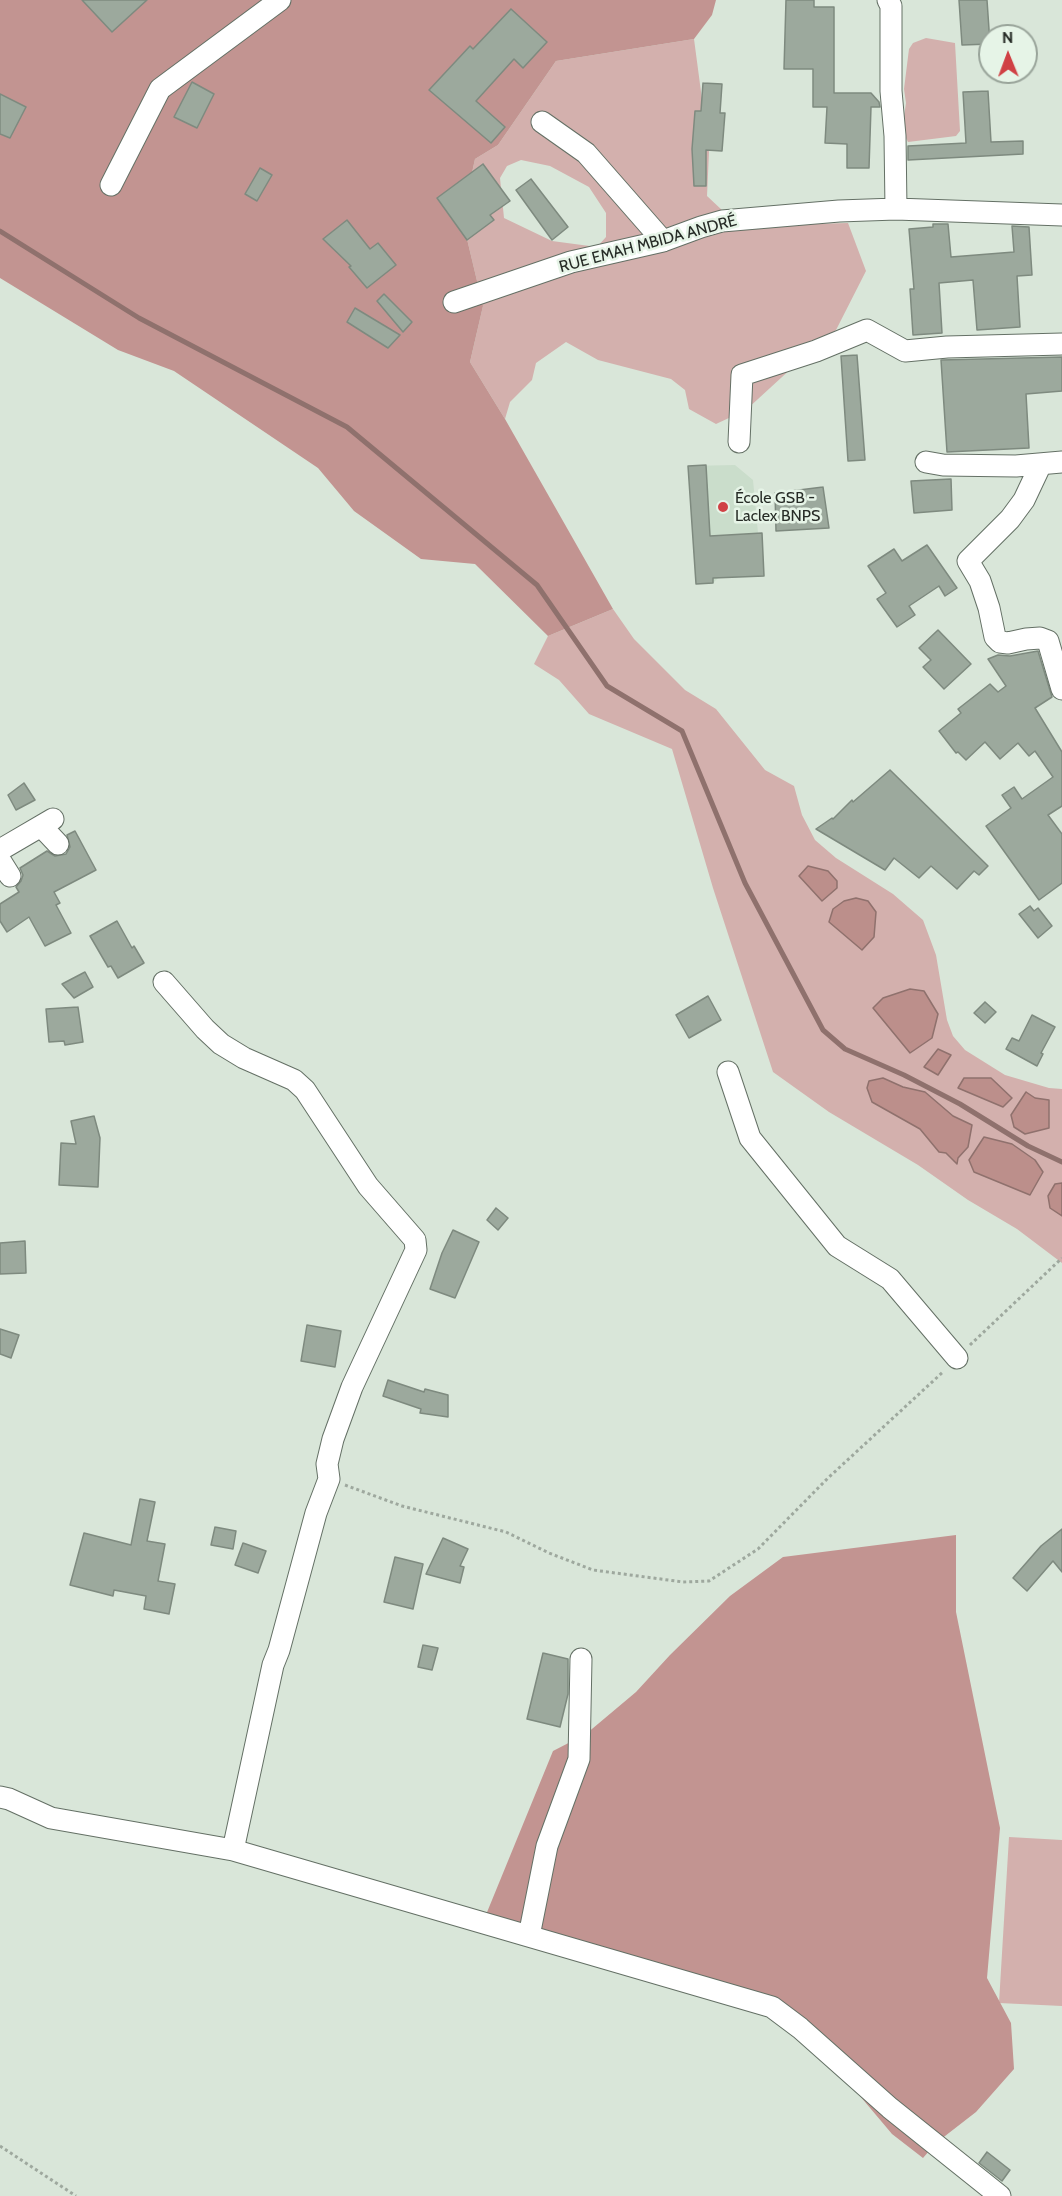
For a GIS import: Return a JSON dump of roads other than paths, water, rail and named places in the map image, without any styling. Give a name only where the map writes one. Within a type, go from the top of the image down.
[{"type":"street","points":[[111,185],[160,89],[280,0]]},
{"type":"street","points":[[888,0],[891,6],[891,91],[895,136],[896,209]]},
{"type":"street","points":[[542,122],[586,153],[663,242]]},
{"type":"street","name":"RUE EMAH MBIDA ANDRÉ","points":[[454,302],[571,262],[663,242],[723,221],[839,211],[896,209],[1062,215]]},
{"type":"street","points":[[738,442],[742,375],[816,351],[867,330],[905,351],[947,347],[1062,344]]},
{"type":"street","points":[[926,462],[943,465],[1016,466],[1052,463]]},
{"type":"street","points":[[1052,463],[1035,480],[1017,509],[968,561],[983,590],[991,614],[995,637],[1000,642],[1008,643],[1040,638],[1048,641],[1062,689]]},
{"type":"street","points":[[0,850],[47,822],[58,844]]},
{"type":"street","points":[[164,982],[221,1044],[244,1058],[294,1080],[305,1090],[368,1186],[415,1240],[416,1250],[352,1387],[327,1464],[329,1479],[316,1513],[273,1665],[233,1850]]},
{"type":"street","points":[[728,1072],[750,1138],[837,1246],[890,1279],[957,1358]]},
{"type":"street","points":[[529,1936],[547,1846],[579,1759],[581,1659]]},
{"type":"street","points":[[0,1797],[51,1818],[233,1850],[772,2007],[800,2028],[890,2108],[1000,2196]]},
{"type":"waterway","points":[[0,231],[139,318],[347,427],[537,585],[607,686],[682,731],[745,883],[823,1030],[845,1049],[904,1075],[960,1104],[1028,1146],[1062,1162]]},
{"type":"place","name":"École GSB - Laclex BNPS","points":[[723,507]]}]
